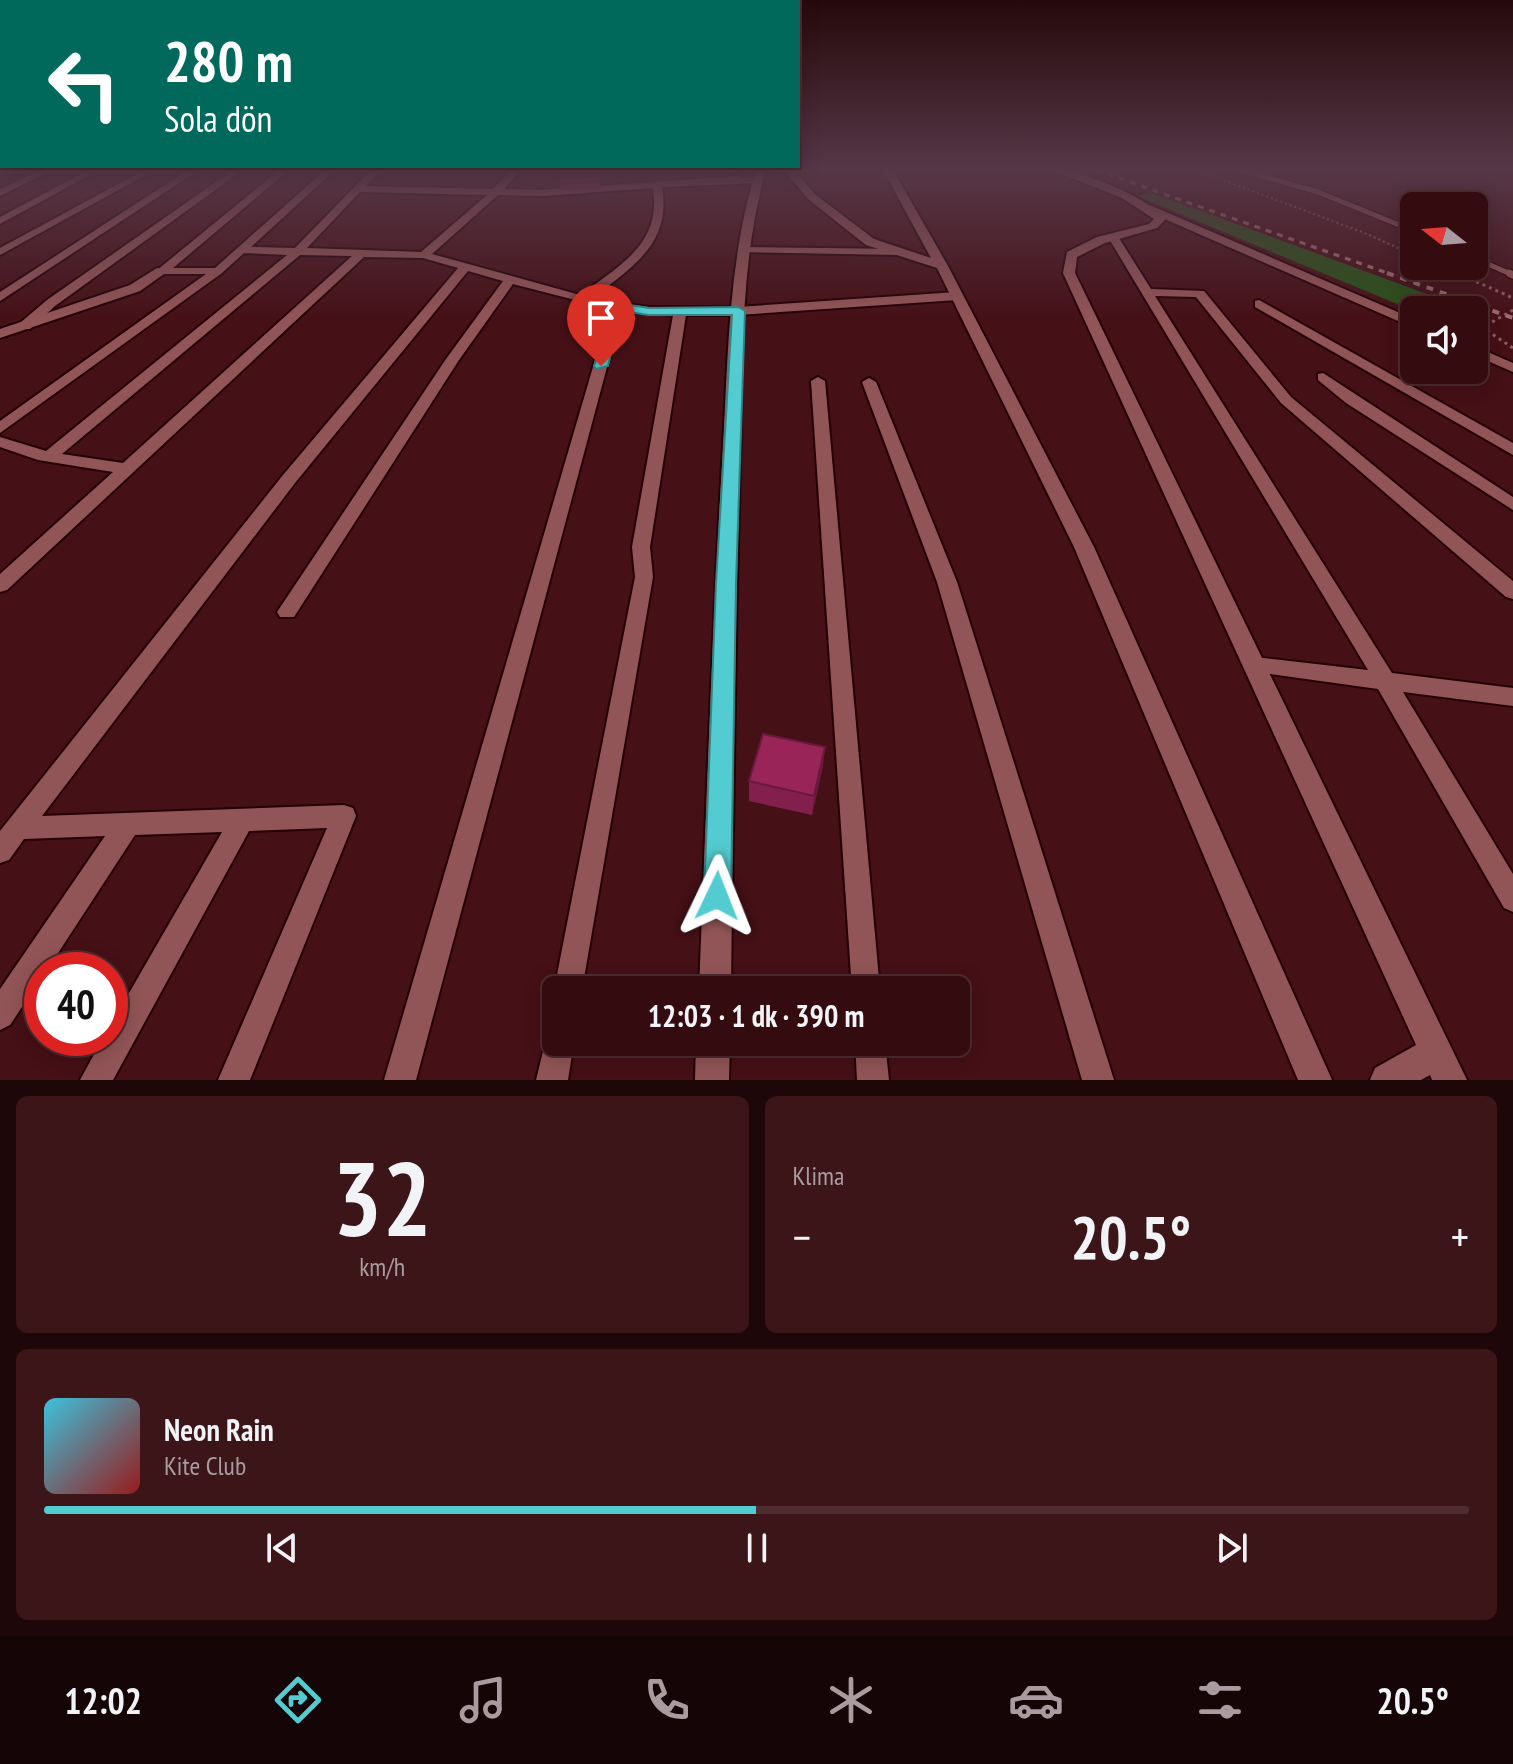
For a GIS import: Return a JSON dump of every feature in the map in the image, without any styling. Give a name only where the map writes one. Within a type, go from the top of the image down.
[{"type":"street","points":[[0,252],[58,220]]},
{"type":"street","points":[[0,297],[117,220]]},
{"type":"street","points":[[25,326],[51,303],[167,220]]},
{"type":"street","points":[[0,334],[135,288],[162,271],[223,220]]},
{"type":"street","points":[[0,428],[218,271],[276,220]]},
{"type":"street","points":[[49,457],[298,251],[328,220]]},
{"type":"street","points":[[424,255],[464,220]]},
{"type":"street","points":[[582,300],[638,256],[655,231],[658,220]]},
{"type":"street","points":[[715,976],[726,583],[738,311],[748,220]]},
{"type":"street","points":[[842,220],[870,242],[942,266]]},
{"type":"street","points":[[916,220],[1084,547],[1315,1080]]},
{"type":"street","points":[[1159,220],[1153,226],[1113,237],[1071,255],[1069,273],[1444,1066],[1387,1080]]},
{"type":"street","points":[[1176,220],[1400,318]]},
{"type":"street","points":[[1113,237],[1385,681],[1513,899]]},
{"type":"street","points":[[244,250],[424,255],[617,307],[738,311],[957,296]]},
{"type":"street","points":[[745,250],[899,252]]},
{"type":"street","points":[[0,585],[362,253]]},
{"type":"street","points":[[0,851],[289,479],[465,267]]},
{"type":"street","points":[[162,271],[218,271]]},
{"type":"street","points":[[287,612],[444,372],[510,279]]},
{"type":"street","points":[[1147,292],[1200,294],[1286,400],[1513,592]]},
{"type":"street","points":[[1259,304],[1513,450]]},
{"type":"street","points":[[400,1080],[617,307]]},
{"type":"street","points":[[571,976],[644,577],[641,547],[680,311]]},
{"type":"street","points":[[1488,356],[1513,368]]},
{"type":"street","points":[[1323,377],[1351,400],[1513,505]]},
{"type":"street","points":[[818,381],[865,976]]},
{"type":"street","points":[[869,382],[947,582],[1098,1080]]},
{"type":"street","points":[[0,442],[49,457],[127,469]]},
{"type":"street","points":[[1492,493],[1513,487]]},
{"type":"street","points":[[0,563],[19,567]]},
{"type":"street","points":[[1255,665],[1513,697]]},
{"type":"street","points":[[17,828],[344,816],[234,1080]]},
{"type":"street","points":[[96,1080],[242,820]]},
{"type":"street","points":[[0,1015],[128,824]]},
{"type":"street","points":[[552,1080],[556,1056]]},
{"type":"street","points":[[712,1080],[713,1056]]},
{"type":"street","points":[[871,1056],[873,1080]]},
{"type":"lane","points":[[1488,264],[1513,275]]},
{"type":"path","points":[[1331,220],[1400,249]]},
{"type":"path","points":[[1472,280],[1513,298]]},
{"type":"path","points":[[1513,310],[1487,325],[1489,332],[1513,348]]},
{"type":"green space","points":[[1196,220],[1227,220],[1432,296],[1400,296],[1400,305]]},
{"type":"building","points":[[763,734],[825,747],[814,796],[749,781]]},
{"type":"railway","points":[[1239,220],[1393,275]]},
{"type":"railway","points":[[1387,273],[1513,318]]},
{"type":"route","points":[[601,366],[617,307],[649,311],[738,311],[717,896]]}]
